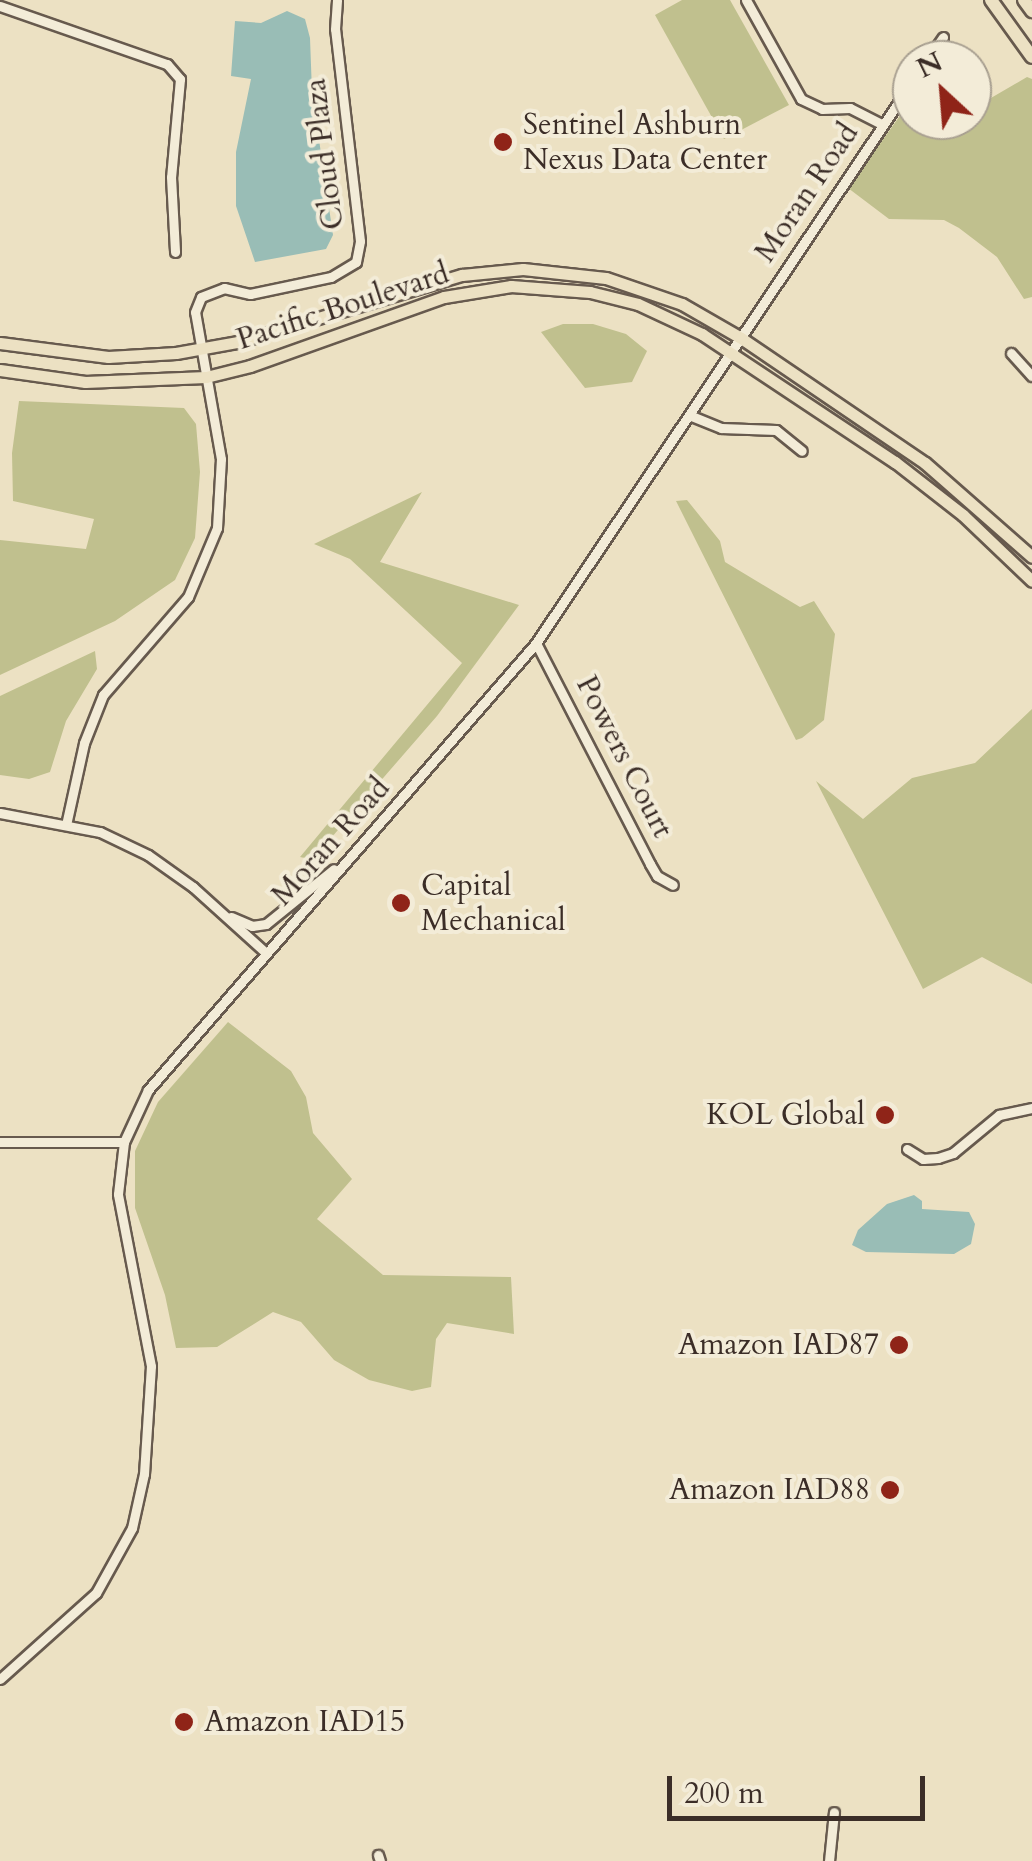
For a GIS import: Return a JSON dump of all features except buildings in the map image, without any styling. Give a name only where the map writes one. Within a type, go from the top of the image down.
[{"type":"highway","points":[[990,0],[1032,56]]},
{"type":"highway","points":[[1024,0],[1032,11]]},
{"type":"main road","name":"Pacific Boulevard","points":[[0,344],[108,357],[200,351],[447,278],[523,269],[587,274],[626,283],[682,304],[741,338],[926,463],[1032,557]]},
{"type":"main road","name":"Pacific Boulevard","points":[[0,370],[86,382],[206,377],[250,366],[424,302],[511,286],[612,296],[680,322],[895,462],[963,516],[1032,581]]},
{"type":"street","name":"Cloud Plaza","points":[[200,351],[195,312],[210,290],[224,288],[250,294],[332,277],[356,262],[360,240],[334,29],[336,0]]},
{"type":"street","points":[[746,0],[802,99],[822,109],[850,108],[883,125]]},
{"type":"street","points":[[0,6],[166,64],[180,79],[170,177],[175,252]]},
{"type":"street","name":"Moran Road","points":[[0,1680],[96,1593],[132,1528],[144,1474],[151,1382],[142,1307],[120,1217],[124,1142],[134,1114],[164,1066],[536,644],[892,112]]},
{"type":"street","points":[[66,824],[84,743],[103,695],[188,597],[218,528],[222,459],[200,351]]},
{"type":"street","points":[[1012,353],[1032,376]]},
{"type":"street","points":[[689,415],[721,428],[776,430],[802,451]]},
{"type":"street","name":"Powers Court","points":[[536,644],[650,864],[657,876],[673,886]]},
{"type":"street","points":[[0,813],[100,832],[148,855],[223,913],[265,952]]},
{"type":"street","points":[[223,913],[252,926],[270,922],[363,844]]},
{"type":"street","points":[[907,1149],[923,1160],[938,1158],[952,1153],[999,1114],[1032,1108]]},
{"type":"street","points":[[0,1142],[124,1142]]},
{"type":"street","points":[[829,1861],[834,1812]]},
{"type":"green space","points":[[682,0],[730,0],[789,105],[724,139],[655,15]]},
{"type":"green space","points":[[1027,77],[1032,79],[1032,297],[1024,299],[997,257],[959,228],[944,220],[889,219],[848,188],[892,127],[892,140],[992,140],[992,97]]},
{"type":"green space","points":[[563,324],[593,324],[626,334],[647,351],[632,382],[585,388],[541,332]]},
{"type":"green space","points":[[19,401],[184,408],[196,424],[200,472],[195,538],[175,580],[115,621],[0,675],[0,540],[86,549],[94,519],[13,501],[12,453]]},
{"type":"green space","points":[[422,492],[380,562],[519,605],[437,716],[318,853],[309,859],[300,857],[462,663],[350,559],[314,544]]},
{"type":"green space","points":[[687,500],[720,541],[725,562],[800,607],[814,601],[835,634],[824,720],[802,738],[796,740],[676,501]]},
{"type":"green space","points":[[95,651],[97,669],[66,721],[50,772],[29,779],[0,775],[0,696]]},
{"type":"green space","points":[[1032,709],[1032,984],[982,957],[923,989],[816,781],[863,819],[912,778],[975,763]]},
{"type":"green space","points":[[228,1022],[291,1071],[306,1097],[313,1133],[352,1179],[317,1219],[383,1275],[511,1277],[514,1334],[447,1323],[436,1339],[431,1387],[412,1391],[369,1380],[334,1360],[301,1322],[273,1312],[217,1347],[176,1348],[165,1295],[135,1208],[135,1151],[158,1102]]},
{"type":"water","points":[[287,11],[305,19],[310,38],[312,92],[333,235],[326,249],[255,262],[236,206],[236,152],[251,79],[231,76],[235,21],[261,23]]},
{"type":"water","points":[[914,1195],[922,1201],[922,1209],[969,1212],[975,1224],[971,1244],[954,1254],[866,1252],[852,1245],[858,1230],[887,1204]]},
{"type":"place","name":"Sentinel Ashburn Nexus Data Center","points":[[503,142]]},
{"type":"place","name":"Capital Mechanical","points":[[401,903]]},
{"type":"place","name":"KOL Global","points":[[885,1115]]},
{"type":"place","name":"Amazon IAD87","points":[[899,1345]]},
{"type":"place","name":"Amazon IAD88","points":[[890,1490]]},
{"type":"place","name":"Amazon IAD15","points":[[184,1722]]}]
